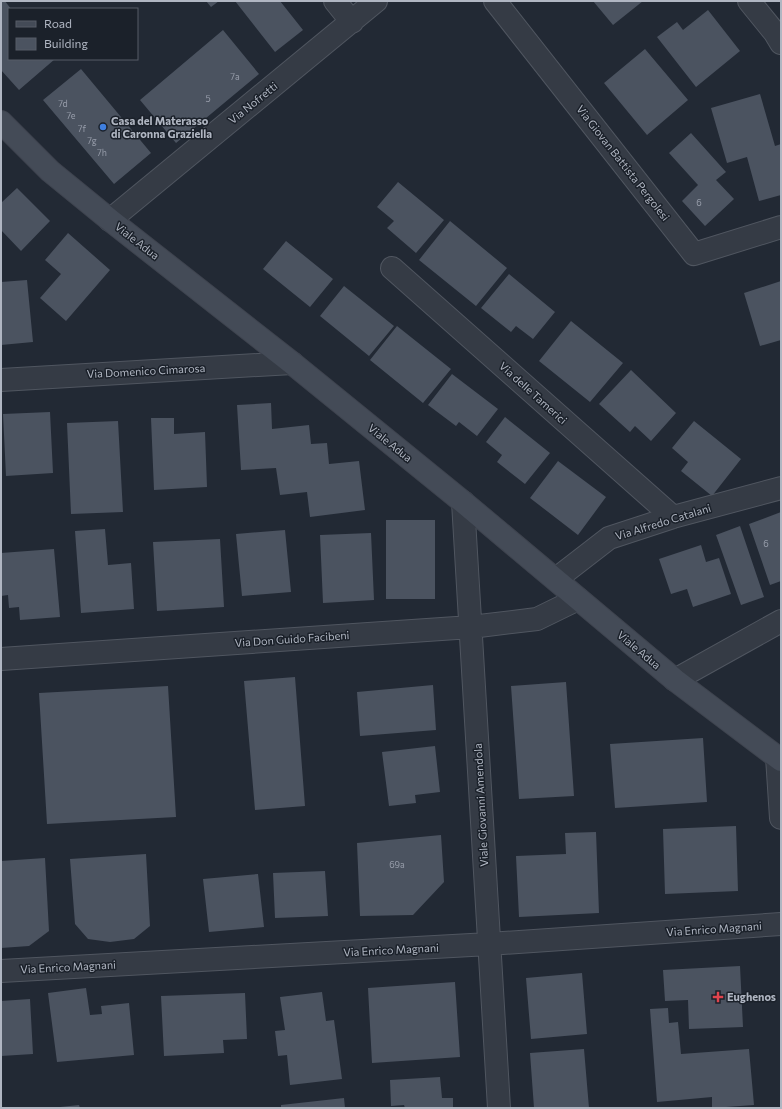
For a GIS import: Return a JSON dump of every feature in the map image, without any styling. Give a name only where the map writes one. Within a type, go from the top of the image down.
[{"type":"main road","name":"Viale Adua","points":[[1,122],[50,171],[464,502],[675,680],[779,759]]},
{"type":"street","points":[[335,1],[352,22]]},
{"type":"street","name":"Via Nofretti","points":[[110,220],[376,1]]},
{"type":"street","name":"Via Giovan Battista Pergolesi","points":[[496,1],[694,254],[781,227]]},
{"type":"street","points":[[749,1],[775,33],[781,43]]},
{"type":"street","name":"Via delle Tamerici","points":[[392,268],[674,517]]},
{"type":"street","name":"Via Domenico Cimarosa","points":[[1,380],[292,363]]},
{"type":"street","name":"Via Alfredo Catalani","points":[[556,579],[609,538],[674,517],[781,488]]},
{"type":"street","name":"Viale Giovanni Amendola","points":[[464,502],[499,1108]]},
{"type":"street","name":"Via Don Guido Facibeni","points":[[1,659],[471,626],[537,619],[578,599]]},
{"type":"street","points":[[675,680],[781,621]]},
{"type":"street","points":[[779,759],[781,818]]},
{"type":"street","name":"Via Enrico Magnani","points":[[1,971],[489,944],[781,924]]},
{"type":"building","points":[[1,1],[5,1],[10,8],[8,8],[8,60],[54,60],[19,90],[1,70]]},
{"type":"building","points":[[206,1],[219,1],[211,7]]},
{"type":"building","points":[[235,1],[280,1],[303,30],[275,52]]},
{"type":"building","points":[[593,1],[643,1],[613,25]]},
{"type":"building","points":[[708,10],[740,51],[696,87],[657,37],[677,22],[683,30]]},
{"type":"building","points":[[223,30],[259,74],[176,143],[140,100]]},
{"type":"building","points":[[645,49],[688,100],[647,135],[604,83]]},
{"type":"building","points":[[81,69],[151,153],[114,184],[43,100]]},
{"type":"building","points":[[760,94],[775,146],[781,144],[781,195],[759,201],[747,157],[727,163],[711,108]]},
{"type":"building","points":[[691,133],[726,172],[716,180],[734,199],[705,226],[682,201],[698,185],[669,153]]},
{"type":"building","points":[[398,182],[444,220],[416,253],[387,228],[394,221],[377,207]]},
{"type":"building","points":[[17,188],[50,221],[21,251],[1,230],[1,203]]},
{"type":"building","points":[[450,221],[507,268],[476,306],[419,260]]},
{"type":"building","points":[[68,233],[110,270],[66,321],[40,298],[61,274],[45,260]]},
{"type":"building","points":[[286,241],[333,279],[310,307],[263,269]]},
{"type":"building","points":[[509,274],[555,312],[533,339],[516,326],[511,332],[481,308]]},
{"type":"building","points":[[27,280],[33,342],[1,345],[1,282]]},
{"type":"building","points":[[781,281],[781,340],[760,346],[744,293]]},
{"type":"building","points":[[344,286],[394,326],[369,356],[320,316]]},
{"type":"building","points":[[571,321],[623,363],[590,402],[539,361]]},
{"type":"building","points":[[397,326],[451,369],[423,403],[370,360]]},
{"type":"building","points":[[631,370],[676,413],[651,441],[635,426],[630,432],[599,404]]},
{"type":"building","points":[[452,374],[498,409],[477,436],[459,422],[456,426],[428,405]]},
{"type":"building","points":[[271,403],[272,429],[309,425],[311,444],[327,443],[329,464],[359,461],[365,510],[310,517],[307,492],[280,495],[276,468],[241,470],[237,405]]},
{"type":"building","points":[[50,412],[53,473],[6,476],[3,414]]},
{"type":"building","points":[[505,417],[550,453],[525,484],[497,462],[502,455],[486,442]]},
{"type":"building","points":[[151,418],[174,418],[174,434],[205,432],[207,487],[154,490]]},
{"type":"building","points":[[118,421],[123,512],[71,514],[67,423]]},
{"type":"building","points":[[694,421],[741,459],[712,496],[681,471],[688,462],[672,448]]},
{"type":"building","points":[[558,461],[606,497],[578,535],[530,498]]},
{"type":"building","points":[[781,512],[781,581],[770,585],[749,524]]},
{"type":"building","points":[[386,520],[435,520],[435,599],[386,599]]},
{"type":"building","points":[[740,526],[764,597],[741,605],[716,535]]},
{"type":"building","points":[[105,529],[108,565],[131,563],[134,609],[81,613],[75,531]]},
{"type":"building","points":[[285,530],[291,592],[242,596],[236,534]]},
{"type":"building","points":[[371,533],[374,600],[323,603],[320,535]]},
{"type":"building","points":[[220,539],[224,607],[157,611],[153,542]]},
{"type":"building","points":[[701,545],[706,562],[719,558],[731,594],[693,607],[687,589],[671,594],[659,559]]},
{"type":"building","points":[[54,549],[60,617],[20,620],[19,607],[9,608],[8,595],[1,596],[1,553]]},
{"type":"building","points":[[295,677],[305,806],[255,810],[244,681]]},
{"type":"building","points":[[566,682],[574,796],[519,799],[511,686]]},
{"type":"building","points":[[433,685],[436,730],[360,736],[357,692]]},
{"type":"building","points":[[168,686],[176,817],[47,824],[39,693]]},
{"type":"building","points":[[703,738],[707,802],[615,808],[610,744]]},
{"type":"building","points":[[435,746],[440,792],[415,795],[416,803],[389,806],[382,752]]},
{"type":"building","points":[[736,826],[738,891],[665,894],[663,829]]},
{"type":"building","points":[[596,832],[599,913],[519,917],[516,856],[566,854],[565,833]]},
{"type":"building","points":[[441,835],[444,882],[413,915],[360,916],[357,843]]},
{"type":"building","points":[[146,854],[150,926],[134,939],[110,942],[88,939],[75,924],[70,859]]},
{"type":"building","points":[[45,858],[49,931],[29,946],[1,948],[1,861]]},
{"type":"building","points":[[325,871],[328,916],[275,918],[273,873]]},
{"type":"building","points":[[258,874],[264,927],[209,932],[203,879]]},
{"type":"building","points":[[740,966],[743,1027],[689,1029],[688,1000],[665,1001],[663,970]]},
{"type":"building","points":[[582,973],[587,1034],[531,1039],[526,978]]},
{"type":"building","points":[[455,982],[460,1057],[372,1063],[368,988]]},
{"type":"building","points":[[86,988],[90,1015],[102,1014],[101,1006],[129,1003],[134,1055],[57,1062],[48,993]]},
{"type":"building","points":[[322,992],[326,1021],[334,1020],[342,1079],[290,1085],[287,1055],[278,1056],[275,1031],[285,1030],[280,997]]},
{"type":"building","points":[[245,993],[247,1039],[223,1040],[224,1053],[164,1056],[161,996]]},
{"type":"building","points":[[30,999],[33,1054],[1,1056],[1,1001]]},
{"type":"building","points":[[668,1008],[669,1023],[678,1022],[681,1054],[749,1049],[754,1105],[712,1108],[712,1097],[657,1102],[650,1009]]},
{"type":"building","points":[[584,1049],[589,1108],[534,1108],[530,1053]]},
{"type":"building","points":[[440,1077],[442,1098],[453,1098],[453,1108],[405,1108],[404,1105],[391,1106],[390,1080]]},
{"type":"building","points":[[344,1098],[345,1108],[281,1108],[281,1105]]},
{"type":"building","points":[[79,1105],[80,1108],[60,1108],[60,1107]]},
{"type":"place","name":"Casa del Materasso di Caronna Graziella","points":[[103,127]]},
{"type":"place","name":"Eughenos","points":[[718,997]]}]
